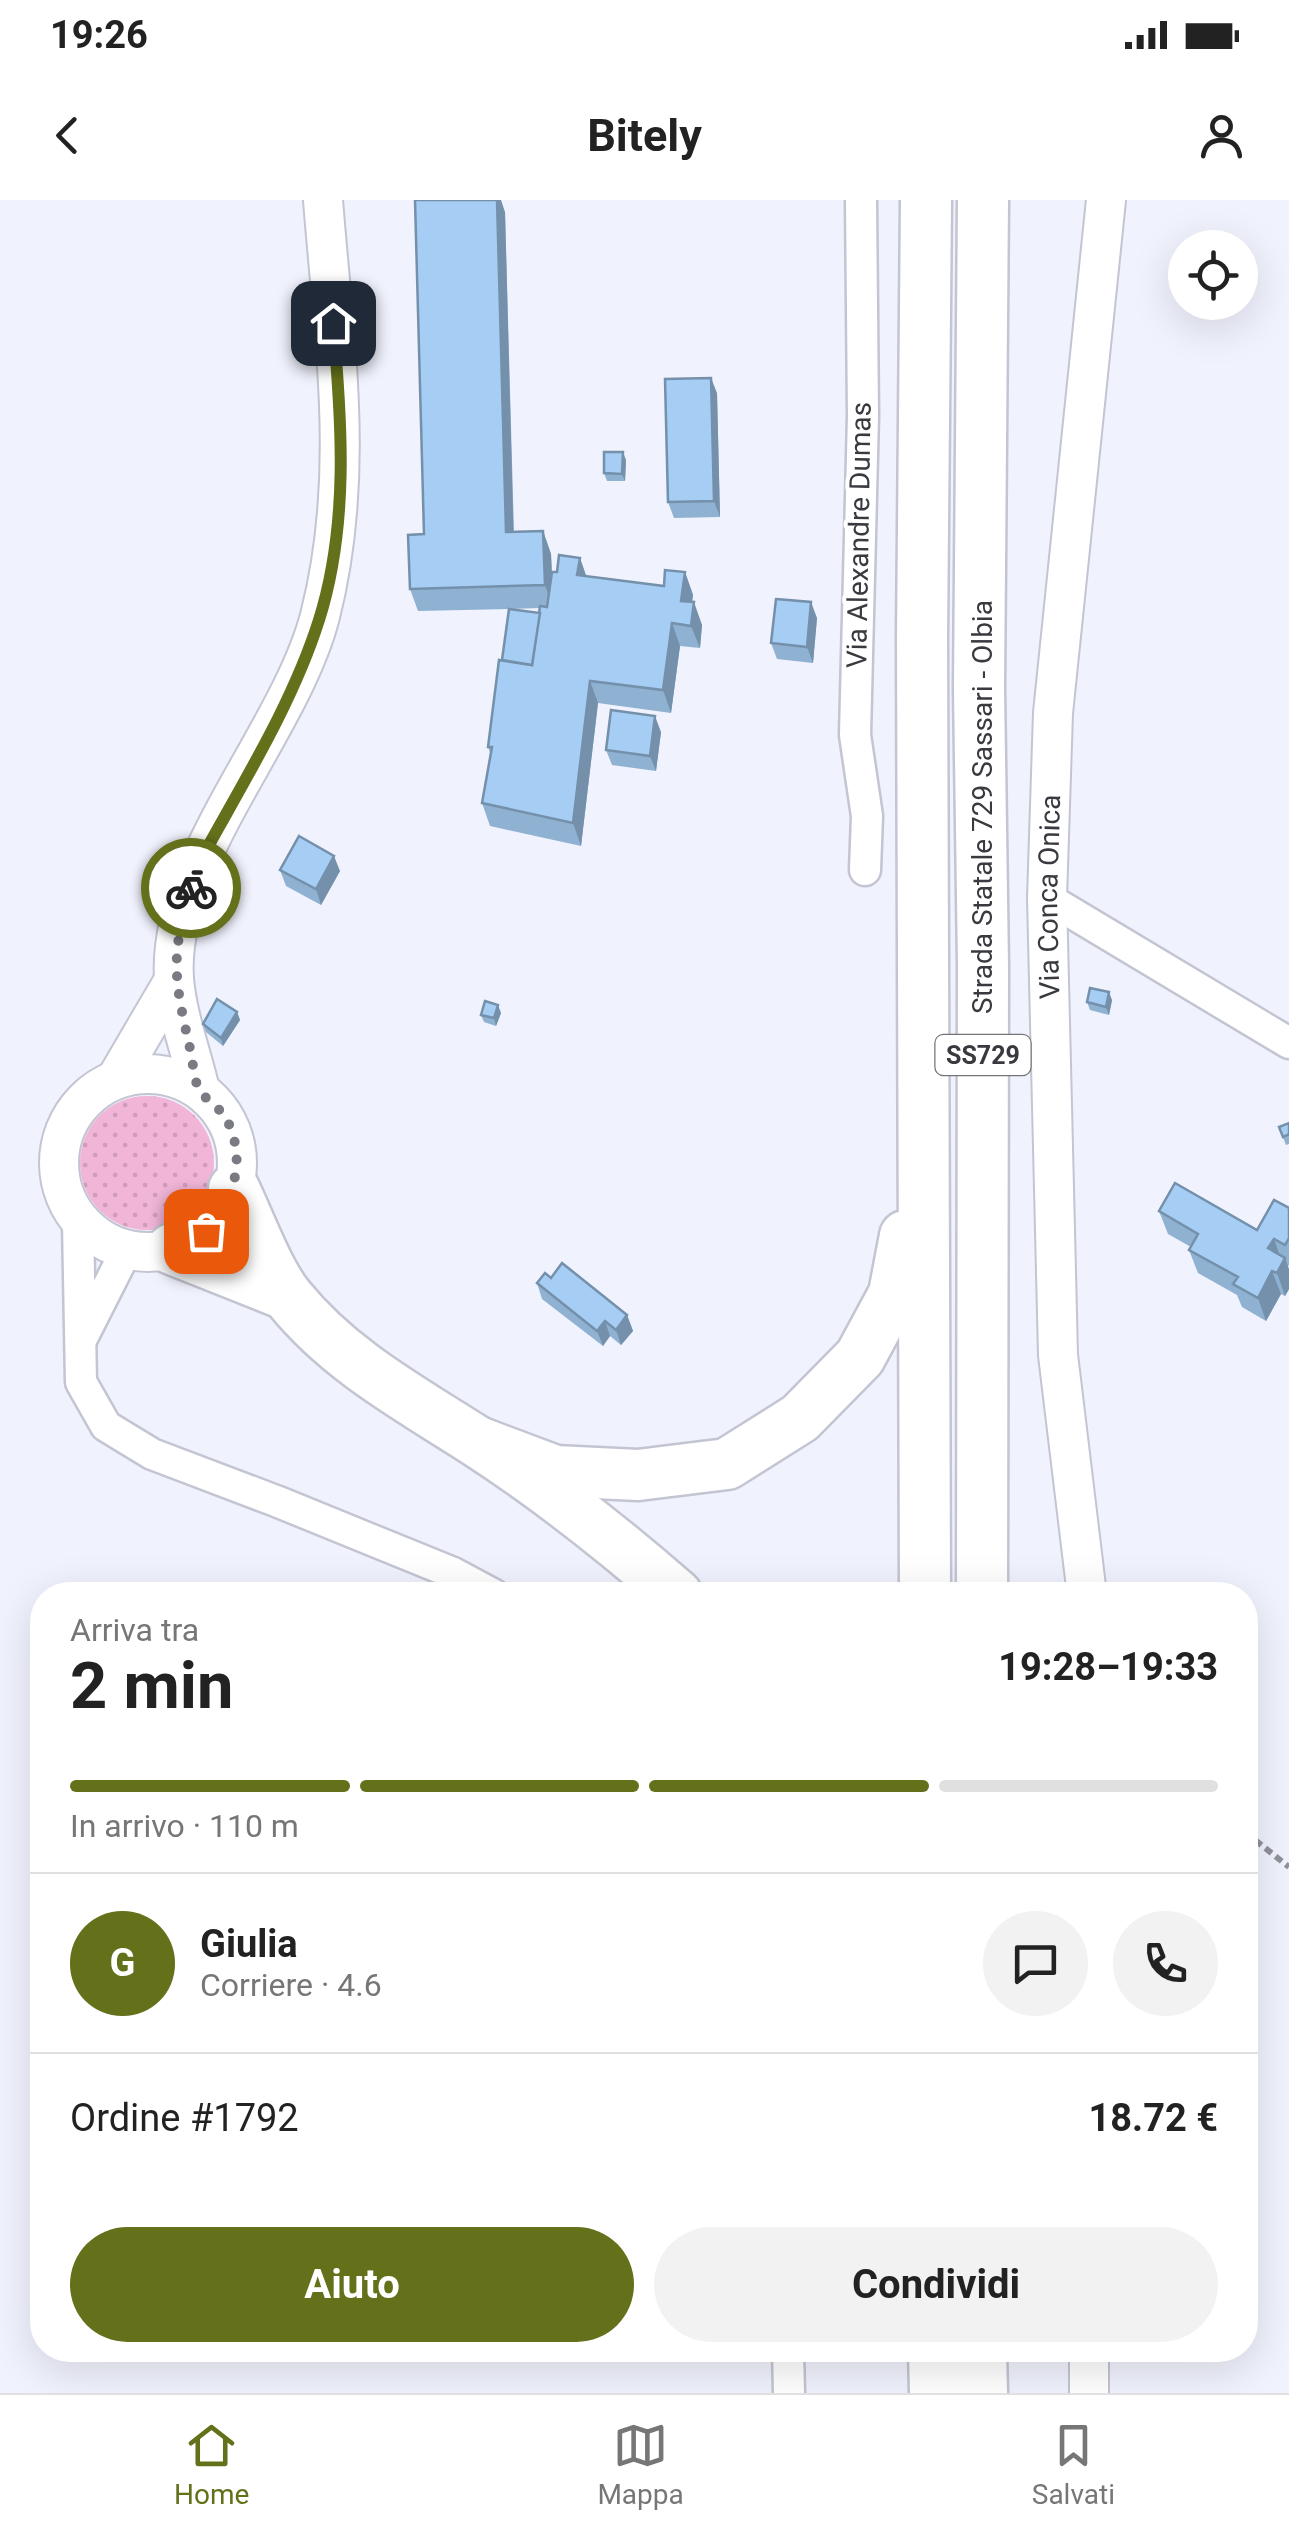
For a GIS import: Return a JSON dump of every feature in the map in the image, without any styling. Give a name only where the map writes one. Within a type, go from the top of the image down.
[{"type":"highway","name":"Strada Statale 729 Sassari - Olbia","points":[[925,1582],[922,618],[926,200]]},
{"type":"highway","name":"Strada Statale 729 Sassari - Olbia","points":[[982,1582],[983,966],[979,688],[984,200]]},
{"type":"highway","points":[[982,516],[1018,200]]},
{"type":"highway","points":[[478,1442],[555,1471],[638,1475],[727,1464],[800,1418],[860,1357],[894,1294],[925,1128]]},
{"type":"highway","points":[[234,1189],[285,1294],[318,1332],[360,1368],[478,1442],[614,1540],[662,1582]]},
{"type":"highway","points":[[149,1250],[285,1294]]},
{"type":"highway","points":[[934,2362],[935,2393]]},
{"type":"highway","points":[[981,2362],[982,2393]]},
{"type":"street","points":[[200,1090],[174,980],[178,930],[200,861],[286,700],[319,620],[336,540],[342,461],[323,200]]},
{"type":"street","name":"Via Alexandre Dumas","points":[[861,200],[863,416],[855,736],[867,816],[865,870]]},
{"type":"street","name":"Via Conca Onica","points":[[1085,1582],[1058,1355],[1047,898],[1053,713],[1106,200]]},
{"type":"street","points":[[1047,898],[1289,1043]]},
{"type":"street","points":[[116,1079],[174,980]]},
{"type":"street","points":[[136,1074],[164,1074],[200,1090],[224,1116],[234,1139],[238,1164],[234,1189],[223,1212],[206,1231],[182,1246],[149,1250],[100,1238],[78,1222],[64,1198],[58,1171],[60,1144],[69,1118],[86,1097],[116,1079],[136,1074]]},
{"type":"street","points":[[78,1222],[81,1382],[106,1426],[152,1454],[324,1520],[470,1582]]},
{"type":"street","points":[[78,1345],[149,1250]]},
{"type":"street","points":[[788,2362],[789,2393]]},
{"type":"street","points":[[1088,2393],[1089,2362]]},
{"type":"path","points":[[1258,1842],[1289,1867]]},
{"type":"shaded area","points":[[147,1096],[173,1101],[194,1116],[209,1137],[214,1163],[209,1189],[194,1210],[173,1225],[147,1230],[121,1225],[100,1210],[85,1189],[80,1163],[85,1137],[100,1116],[121,1101]]},
{"type":"building","points":[[415,200],[497,200],[506,532],[543,531],[545,585],[410,589],[408,535],[424,534]]},
{"type":"building","points":[[711,378],[714,501],[668,502],[665,379]]},
{"type":"building","points":[[604,452],[623,452],[622,474],[604,473]]},
{"type":"building","points":[[559,555],[580,558],[577,575],[664,586],[665,570],[685,572],[681,601],[694,602],[691,626],[672,623],[663,690],[590,681],[573,823],[482,803],[492,747],[488,747],[499,660],[532,665],[540,606],[547,607]]},
{"type":"building","points":[[776,599],[811,602],[807,647],[771,643]]},
{"type":"building","points":[[509,609],[540,613],[532,665],[502,660]]},
{"type":"building","points":[[611,710],[655,716],[650,756],[606,750]]},
{"type":"building","points":[[299,836],[334,856],[316,889],[280,870]]},
{"type":"building","points":[[1090,988],[1109,992],[1106,1007],[1087,1002]]},
{"type":"building","points":[[217,999],[237,1012],[221,1038],[203,1024]]},
{"type":"building","points":[[485,1001],[498,1005],[494,1018],[481,1015]]},
{"type":"building","points":[[1289,1123],[1289,1134],[1283,1137],[1279,1127]]},
{"type":"building","points":[[1175,1183],[1257,1230],[1274,1200],[1289,1208],[1289,1238],[1285,1245],[1274,1239],[1268,1248],[1285,1258],[1277,1273],[1272,1271],[1258,1298],[1233,1284],[1238,1277],[1189,1250],[1198,1234],[1159,1211]]},
{"type":"building","points":[[562,1263],[627,1315],[616,1330],[605,1321],[597,1331],[537,1283],[545,1273],[551,1278]]},
{"type":"way so far","points":[[191,888],[178,930],[174,980],[200,1090],[224,1116],[234,1139],[238,1164],[234,1189],[223,1212],[206,1231]]},
{"type":"route","points":[[191,888],[200,861],[286,700],[319,620],[336,540],[342,461],[333,323]]}]
